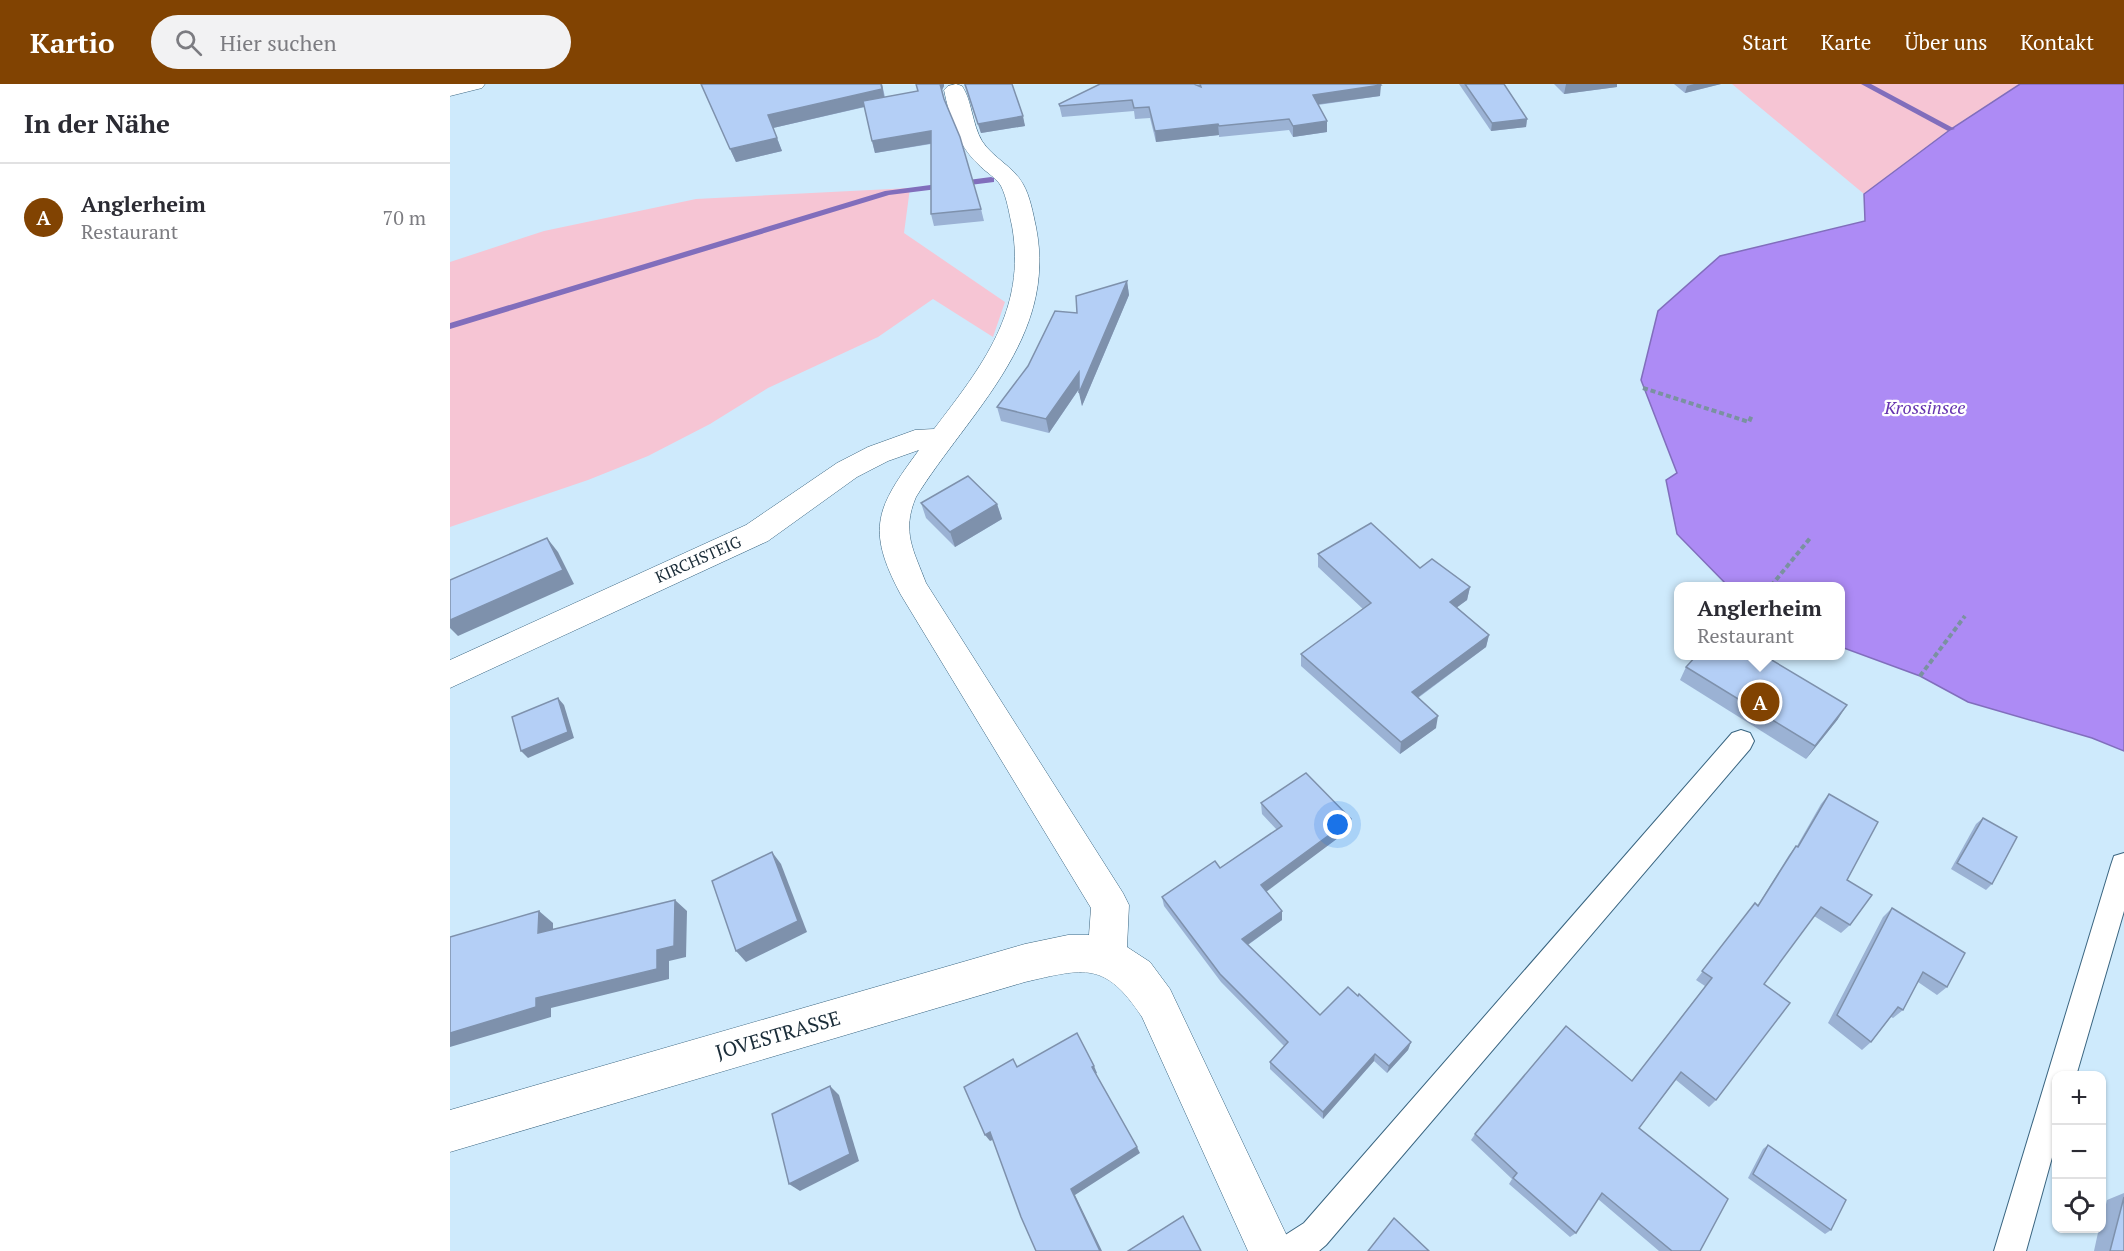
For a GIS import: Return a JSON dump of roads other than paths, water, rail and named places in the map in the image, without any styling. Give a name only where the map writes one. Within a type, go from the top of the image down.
[{"type":"street","points":[[450,90],[475,84]]},
{"type":"street","points":[[955,90],[968,137],[981,155],[1011,183],[1018,204],[1029,258],[1021,314],[1000,358],[975,396],[940,438],[898,501],[893,531],[912,586],[1110,905],[1107,956]]},
{"type":"street","name":"KIRCHSTEIG","points":[[450,675],[757,533],[847,470],[878,454],[915,440],[940,438]]},
{"type":"street","name":"JOVESTRASSE","points":[[450,1131],[1025,963],[1078,951],[1107,956],[1134,973],[1156,1003],[1271,1251]]},
{"type":"lane","points":[[1292,1251],[1315,1234],[1741,741]]},
{"type":"lane","points":[[2062,1071],[2124,865]]},
{"type":"lane","points":[[2010,1251],[2052,1105]]},
{"type":"water","name":"Krossinsee","points":[[2020,84],[2124,84],[2124,751],[2092,738],[1968,702],[1920,676],[1845,648],[1845,582],[1724,582],[1677,534],[1666,480],[1677,473],[1641,380],[1658,311],[1720,256],[1865,221],[1864,194],[1951,129]]},
{"type":"waterway","points":[[1865,84],[1951,129]]},
{"type":"waterway","points":[[450,326],[888,193],[991,180]]},
{"type":"place","name":"Anglerheim","points":[[1760,702]]}]
